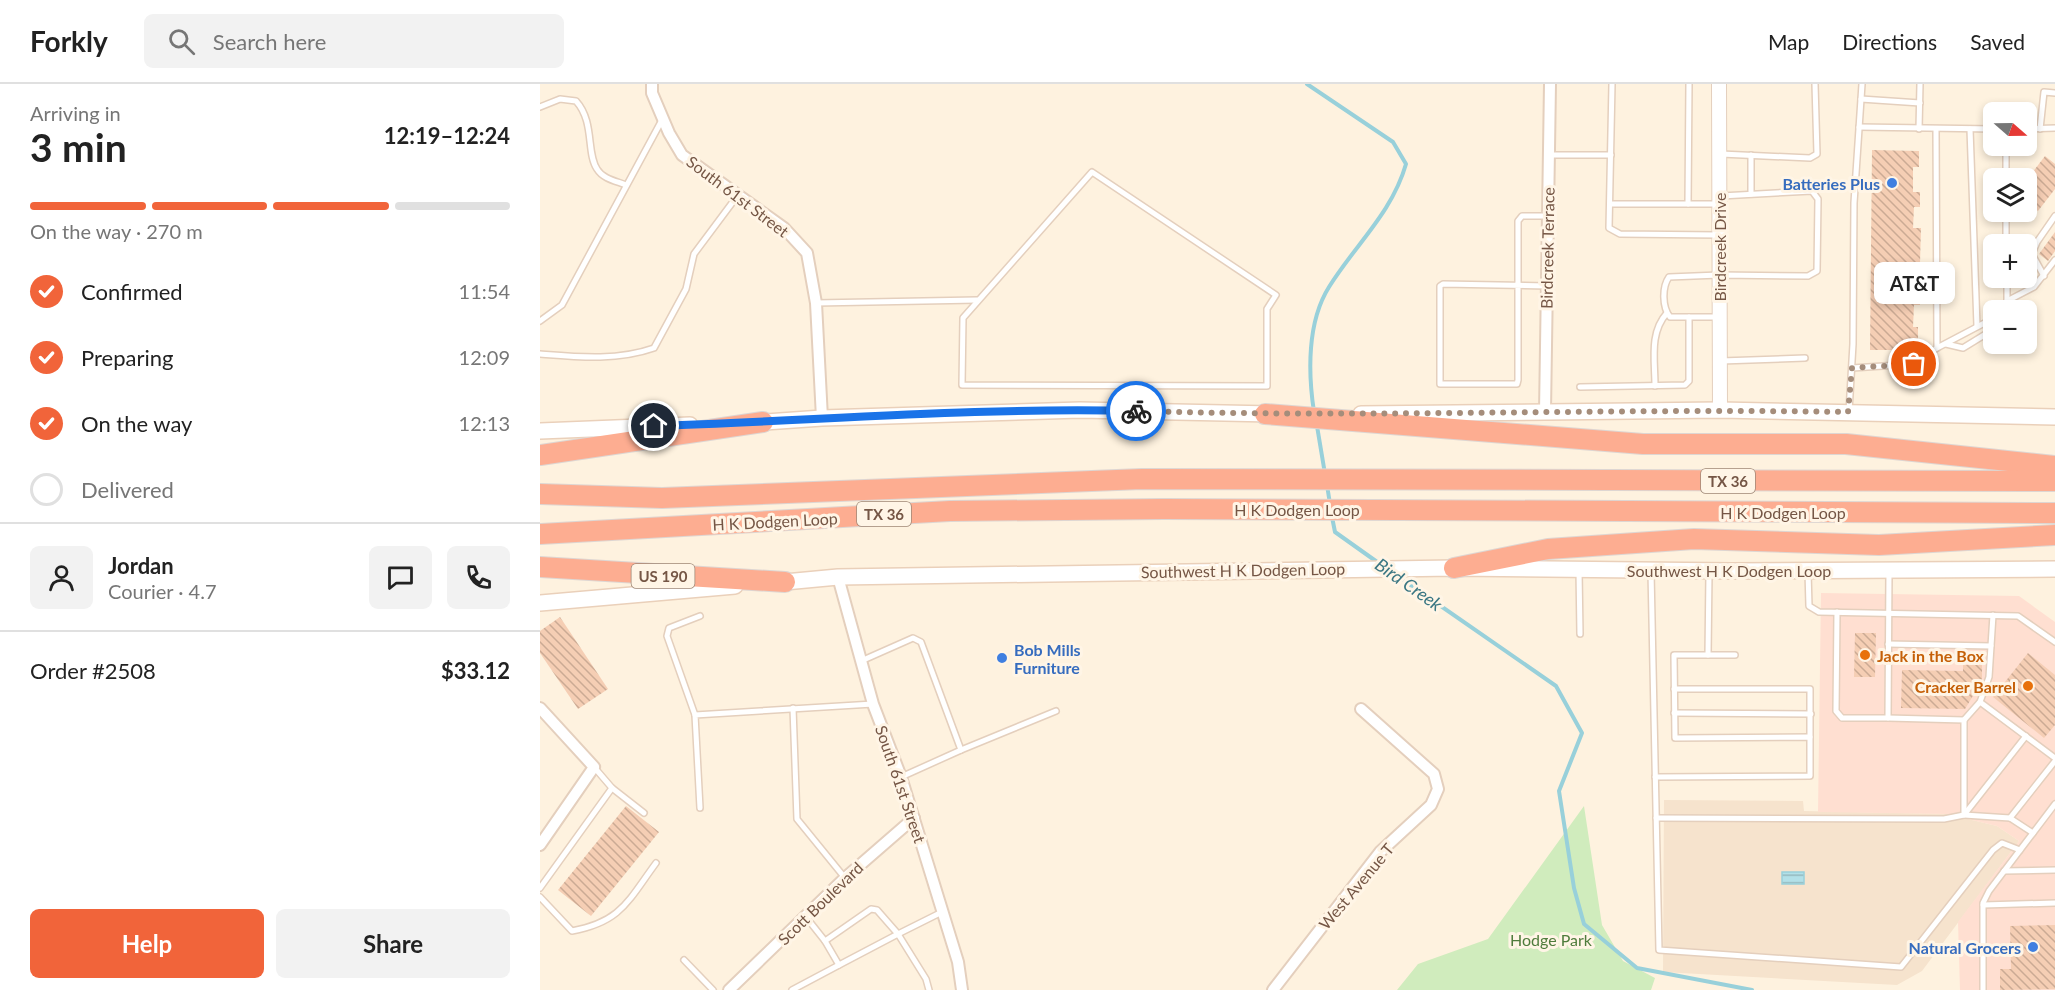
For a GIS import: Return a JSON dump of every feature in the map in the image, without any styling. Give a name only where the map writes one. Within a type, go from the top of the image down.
[{"type":"highway","points":[[1265,414],[1394,419],[1643,444],[1846,444],[2055,466]]},
{"type":"highway","points":[[540,455],[763,422]]},
{"type":"highway","name":"H K Dodgen Loop","points":[[540,494],[662,498],[1142,479],[2055,482]]},
{"type":"highway","name":"H K Dodgen Loop","points":[[540,534],[950,511],[1229,509],[2055,513]]},
{"type":"highway","points":[[1454,568],[1548,549],[1694,539],[1879,545],[2055,535]]},
{"type":"highway","name":"US 190","points":[[540,567],[785,582]]},
{"type":"main road","points":[[540,431],[822,418],[1080,410],[1265,414]]},
{"type":"main road","points":[[1394,419],[1545,412],[1720,410],[2055,417]]},
{"type":"main road","name":"Southwest H K Dodgen Loop","points":[[540,603],[838,577],[1454,568],[1709,571],[2055,570]]},
{"type":"street","name":"South 61st Street","points":[[652,84],[652,93],[682,155],[784,228],[807,253],[816,303],[822,418]]},
{"type":"street","name":"Birdcreek Terrace","points":[[1545,412],[1550,84]]},
{"type":"street","name":"Birdcreek Drive","points":[[1719,84],[1720,410]]},
{"type":"street","name":"South 61st Street","points":[[838,577],[873,704],[902,777],[958,962],[962,990]]},
{"type":"street","points":[[540,708],[594,767],[540,845]]},
{"type":"street","name":"West Avenue T","points":[[1273,990],[1380,852],[1424,813],[1436,796],[1437,782],[1434,774],[1361,709]]},
{"type":"street","name":"Scott Boulevard","points":[[729,990],[845,878],[914,818]]},
{"type":"lane","points":[[1612,84],[1609,228],[1620,234],[1719,235]]},
{"type":"lane","points":[[1688,204],[1689,84]]},
{"type":"lane","points":[[1719,154],[1810,158],[1817,154],[1815,84]]},
{"type":"lane","points":[[1848,412],[1852,368],[1854,203],[1862,84]]},
{"type":"lane","points":[[1919,129],[1920,84]]},
{"type":"lane","points":[[2055,93],[2044,92],[2040,129],[2055,128]]},
{"type":"lane","points":[[540,107],[560,99],[576,101],[585,111],[596,168],[606,178],[626,185]]},
{"type":"lane","points":[[1861,99],[1920,103]]},
{"type":"lane","points":[[540,321],[562,305],[663,119]]},
{"type":"lane","points":[[1859,127],[1983,129]]},
{"type":"lane","points":[[1936,129],[1937,348]]},
{"type":"lane","points":[[1970,129],[1977,326]]},
{"type":"lane","points":[[1549,155],[1611,156]]},
{"type":"lane","points":[[1751,155],[1751,194]]},
{"type":"lane","points":[[816,303],[977,300],[1092,172],[1276,296],[1267,309],[1267,386],[962,385],[963,318],[977,300]]},
{"type":"lane","points":[[1611,204],[1688,204],[1751,194],[1812,191],[1818,199],[1817,271],[1808,276],[1719,274],[1669,277],[1665,283],[1664,310],[1670,317],[1719,317]]},
{"type":"lane","points":[[540,354],[635,355],[654,348],[686,288],[694,254],[738,195]]},
{"type":"lane","points":[[1547,286],[1518,285],[1443,284],[1440,286],[1440,384],[1516,384],[1518,285],[1519,218],[1548,216]]},
{"type":"lane","points":[[2044,276],[2032,254],[2055,216]]},
{"type":"lane","points":[[2048,226],[2055,232]]},
{"type":"lane","points":[[2041,237],[2048,243]]},
{"type":"lane","points":[[2009,300],[2025,293],[2044,276],[2055,260]]},
{"type":"lane","points":[[1655,386],[1655,334],[1658,323],[1667,313]]},
{"type":"lane","points":[[1580,387],[1685,386],[1689,381],[1689,317]]},
{"type":"lane","points":[[1852,368],[1904,367],[1922,360],[1937,348],[1983,323]]},
{"type":"lane","points":[[1946,344],[1963,348],[1983,336]]},
{"type":"lane","points":[[1719,361],[1805,358]]},
{"type":"lane","points":[[1888,718],[1889,569]]},
{"type":"lane","points":[[1578,570],[1580,633]]},
{"type":"lane","points":[[1650,570],[1659,950],[1901,967],[1993,850],[2002,843],[2020,850]]},
{"type":"lane","points":[[1808,570],[1809,606],[1819,612],[2018,616],[2055,642]]},
{"type":"lane","points":[[1708,655],[1709,571]]},
{"type":"lane","points":[[1837,612],[1836,711],[1842,718],[1964,720]]},
{"type":"lane","points":[[1964,815],[1964,720],[1980,702],[1989,677],[1993,615]]},
{"type":"lane","points":[[700,616],[669,628],[667,636],[695,715],[700,808]]},
{"type":"lane","points":[[861,661],[913,638],[921,642],[961,750]]},
{"type":"lane","points":[[1887,644],[1991,646]]},
{"type":"lane","points":[[1735,655],[1674,655],[1675,738],[1810,737]]},
{"type":"lane","points":[[1655,777],[1810,776],[1810,689],[1674,689]]},
{"type":"lane","points":[[1980,702],[2055,759],[2010,818]]},
{"type":"lane","points":[[695,715],[873,704]]},
{"type":"lane","points":[[793,708],[797,819],[845,878]]},
{"type":"lane","points":[[902,777],[1056,711]]},
{"type":"lane","points":[[1674,713],[1810,714]]},
{"type":"lane","points":[[1964,815],[2026,736]]},
{"type":"lane","points":[[594,767],[612,788],[644,813]]},
{"type":"lane","points":[[540,888],[612,788]]},
{"type":"lane","points":[[1983,990],[1983,905],[1989,891],[2055,804]]},
{"type":"lane","points":[[1656,818],[1944,819],[1964,815],[2010,818],[2033,833]]},
{"type":"lane","points":[[540,897],[572,931],[596,927],[621,912],[656,863]]},
{"type":"lane","points":[[2004,871],[2055,870]]},
{"type":"lane","points":[[1983,905],[2055,903]]},
{"type":"lane","points":[[825,941],[871,909],[877,910],[898,934],[926,979],[929,990]]},
{"type":"lane","points":[[792,990],[942,912]]},
{"type":"lane","points":[[807,917],[840,965]]},
{"type":"lane","points":[[684,960],[713,990]]},
{"type":"shaded area","points":[[1821,593],[2019,596],[2055,622],[2055,990],[1960,990],[1958,922],[2019,841],[1997,826],[1947,814],[1818,812]]},
{"type":"shaded area","points":[[1664,800],[1803,801],[1804,811],[1947,814],[1997,826],[2019,841],[1922,971],[1897,985],[1663,972]]},
{"type":"green space","name":"Hodge Park","points":[[1584,806],[1602,925],[1623,961],[1655,978],[1651,990],[1397,990],[1418,964],[1488,939]]},
{"type":"water","points":[[1782,872],[1804,872],[1804,884],[1782,884]]},
{"type":"building","points":[[1872,150],[1919,151],[1919,167],[1913,167],[1913,192],[1920,192],[1920,207],[1914,207],[1913,228],[1921,228],[1920,264],[1914,264],[1913,285],[1920,285],[1920,305],[1914,305],[1913,327],[1918,327],[1918,350],[1870,350]]},
{"type":"building","points":[[2045,156],[2055,164],[2055,189],[2038,211],[2037,168]]},
{"type":"building","points":[[2055,232],[2055,251],[2048,261],[2039,254]]},
{"type":"building","points":[[560,617],[608,689],[578,709],[540,653],[540,631]]},
{"type":"building","name":"Jack in the Box","points":[[1855,633],[1876,633],[1875,677],[1854,677]]},
{"type":"building","name":"Cracker Barrel","points":[[2028,653],[2055,675],[2055,725],[2044,738],[1993,697]]},
{"type":"building","points":[[1963,665],[1982,665],[1982,681],[1965,709],[1901,708],[1902,670],[1963,671]]},
{"type":"building","points":[[626,806],[659,832],[591,916],[558,890]]},
{"type":"building","name":"Natural Grocers","points":[[2055,925],[2055,989],[2000,990],[2000,969],[2011,969],[2010,926]]},
{"type":"waterway","name":"Bird Creek","points":[[1307,84],[1393,142],[1406,164],[1392,198],[1339,272],[1322,301],[1311,348],[1314,412]]},
{"type":"waterway","name":"Bird Creek","points":[[1317,426],[1325,474]]},
{"type":"waterway","name":"Bird Creek","points":[[1327,485],[1330,504]]},
{"type":"waterway","name":"Bird Creek","points":[[1332,517],[1335,532],[1380,564]]},
{"type":"waterway","name":"Bird Creek","points":[[1396,575],[1556,686],[1582,733],[1559,791],[1574,888],[1584,924],[1637,968],[1752,990]]},
{"type":"way so far","points":[[1136,411],[1265,414],[1720,410],[1848,412],[1852,368],[1904,367],[1914,364]]},
{"type":"place","name":"Batteries Plus","points":[[1892,183]]},
{"type":"place","name":"AT&T","points":[[1914,364]]},
{"type":"place","name":"Jack in the Box","points":[[1865,655]]},
{"type":"place","name":"Bob Mills Furniture","points":[[1002,658]]},
{"type":"place","name":"Cracker Barrel","points":[[2028,686]]},
{"type":"place","name":"Natural Grocers","points":[[2033,947]]},
{"type":"route","points":[[654,426],[869,416],[1080,410],[1136,411]]}]
